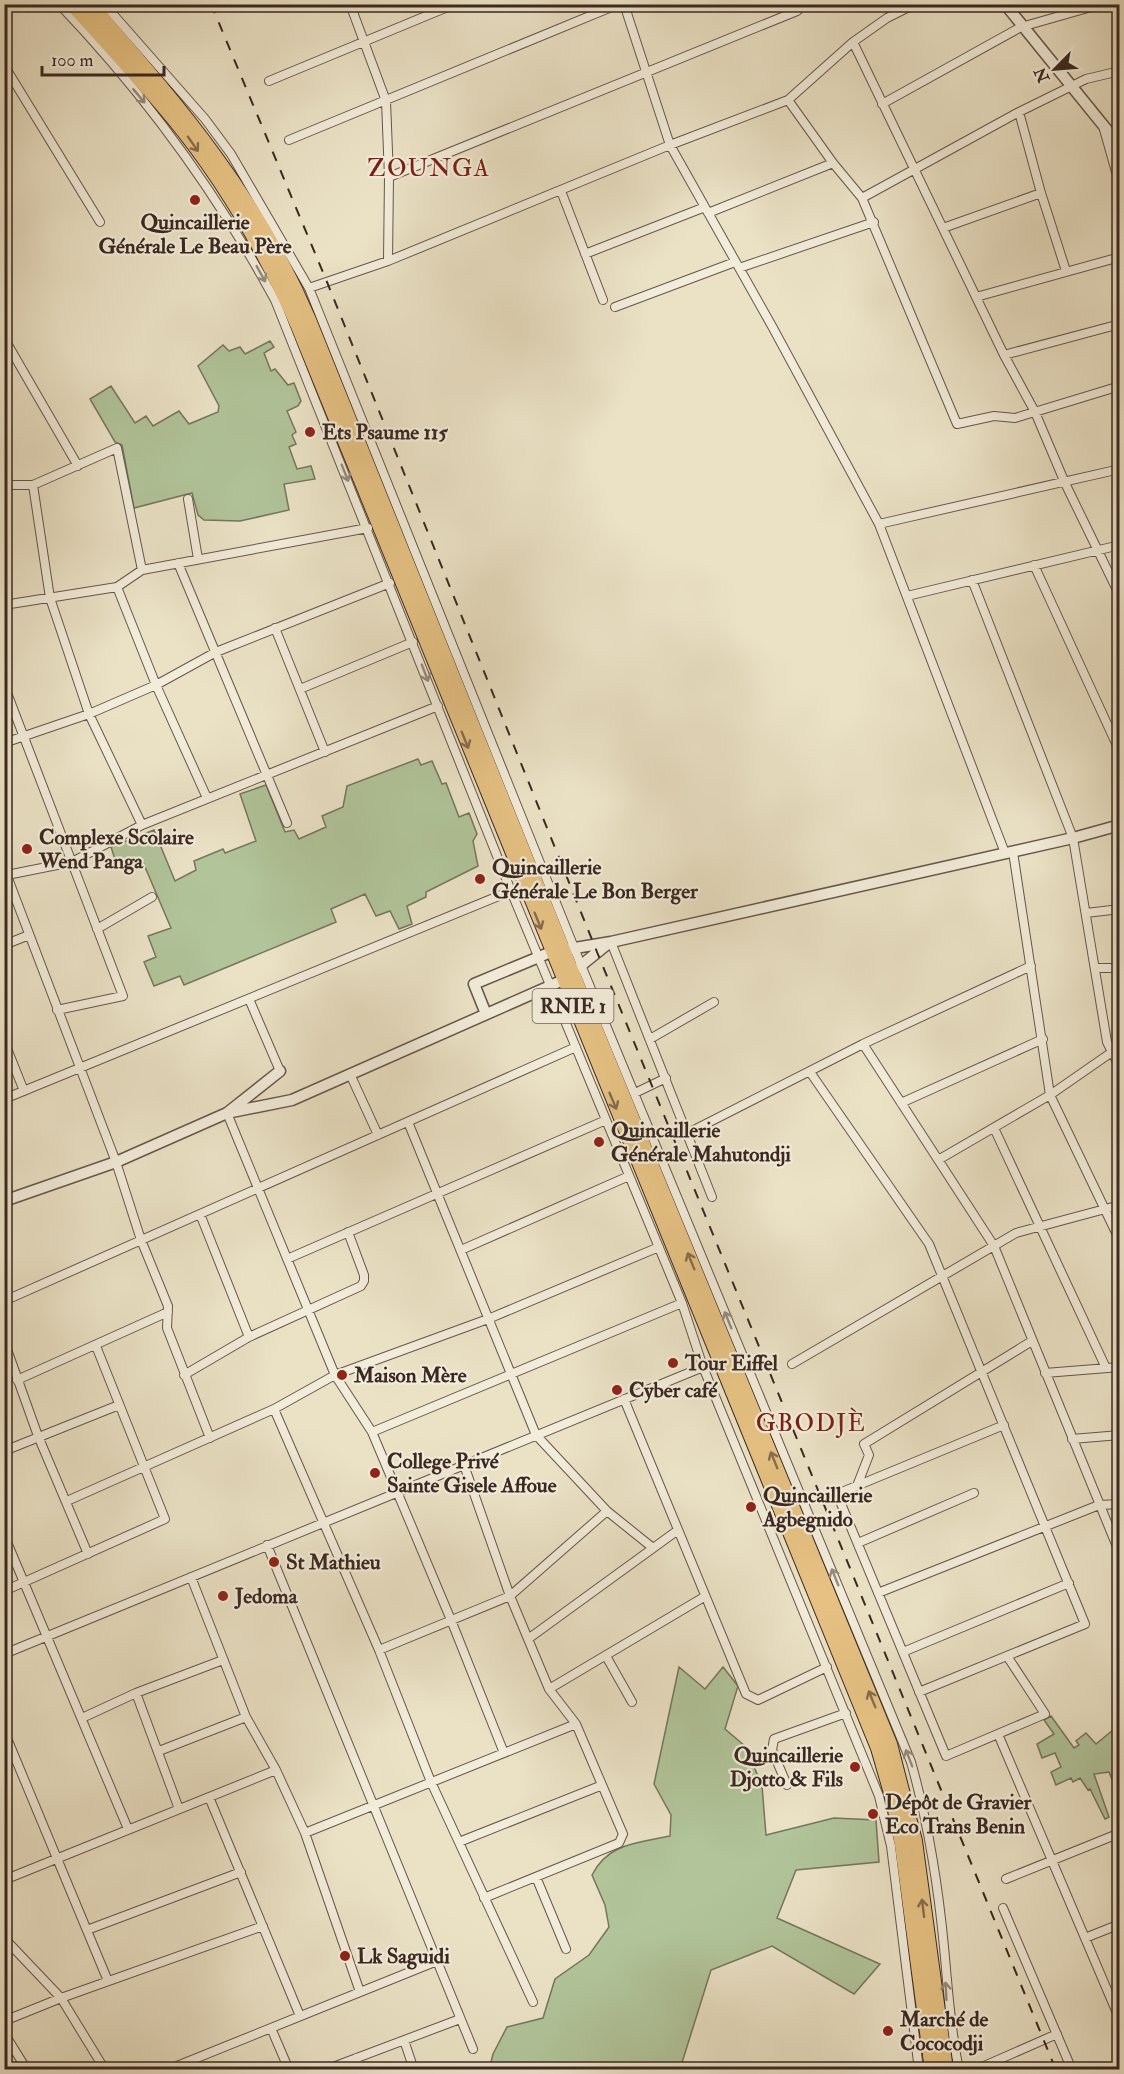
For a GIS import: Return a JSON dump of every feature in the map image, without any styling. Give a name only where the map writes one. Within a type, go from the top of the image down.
[{"type":"highway","name":"RNIE 1","points":[[72,4],[187,136],[235,207],[274,276],[298,326],[567,976],[890,1744],[915,1841],[946,2070]]},
{"type":"highway","name":"RNIE 1","points":[[90,4],[211,148],[246,200],[291,280],[557,952]]},
{"type":"highway","name":"RNIE 1","points":[[567,976],[878,1748],[893,1800],[902,1845],[926,2043],[932,2070]]},
{"type":"street","points":[[59,4],[174,140],[245,244],[275,300],[390,583],[511,891],[557,952]]},
{"type":"street","points":[[104,4],[205,119],[231,154],[309,288],[557,952],[567,976],[635,1093],[911,1762],[929,1838],[944,1947],[947,2003],[959,2070]]},
{"type":"street","points":[[350,4],[386,101],[389,177],[388,261]]},
{"type":"street","points":[[269,81],[455,4]]},
{"type":"street","points":[[289,140],[619,4]]},
{"type":"street","points":[[624,4],[670,145],[879,524],[1009,853],[1032,966],[1050,1095],[1119,1241]]},
{"type":"street","points":[[389,177],[797,11],[805,4]]},
{"type":"street","points":[[1005,4],[1070,87],[1101,120],[1119,146]]},
{"type":"street","points":[[882,104],[1022,27],[1102,4]]},
{"type":"street","points":[[309,288],[388,261],[670,145],[788,100],[853,42],[887,18],[914,5]]},
{"type":"street","points":[[853,42],[1004,355],[1035,412],[1065,483],[1119,596]]},
{"type":"street","points":[[4,65],[100,222]]},
{"type":"street","points":[[862,198],[1019,112],[1086,79],[1119,70]]},
{"type":"street","points":[[788,100],[833,163],[862,198],[957,424],[994,416],[1015,418],[1119,386]]},
{"type":"street","points":[[1019,112],[1041,193],[1066,271]]},
{"type":"street","points":[[1112,134],[1119,186]]},
{"type":"street","points":[[585,254],[833,163]]},
{"type":"street","points":[[561,191],[603,300]]},
{"type":"street","points":[[943,228],[1041,193]]},
{"type":"street","points":[[615,306],[874,222]]},
{"type":"street","points":[[976,297],[1119,257]]},
{"type":"street","points":[[1004,355],[1119,324]]},
{"type":"street","points":[[8,345],[78,466]]},
{"type":"street","points":[[4,485],[33,485],[117,447],[142,570]]},
{"type":"street","points":[[879,524],[1119,470]]},
{"type":"street","points":[[33,485],[50,598],[89,714],[142,825]]},
{"type":"street","points":[[188,500],[198,559]]},
{"type":"street","points":[[4,605],[117,587],[142,570],[368,528]]},
{"type":"street","points":[[907,596],[1119,545]]},
{"type":"street","points":[[178,563],[268,773],[287,823]]},
{"type":"street","points":[[1034,565],[1119,752]]},
{"type":"street","points":[[972,580],[1073,838],[1107,1042],[1119,1068]]},
{"type":"street","points":[[4,743],[25,739],[89,714],[156,685],[216,652],[390,583]]},
{"type":"street","points":[[117,587],[156,685],[207,798]]},
{"type":"street","points":[[275,628],[326,752]]},
{"type":"street","points":[[300,689],[413,642]]},
{"type":"street","points":[[4,685],[123,996],[57,1010]]},
{"type":"street","points":[[210,1438],[167,1328],[168,1312],[141,1240],[116,1162],[6,872],[72,862],[142,825],[438,706]]},
{"type":"street","points":[[486,1014],[474,984],[557,952],[1009,853],[1119,825]]},
{"type":"street","points":[[4,1099],[511,891]]},
{"type":"street","points":[[97,929],[152,897]]},
{"type":"street","points":[[1086,912],[1119,909]]},
{"type":"street","points":[[4,945],[29,935]]},
{"type":"street","points":[[4,1201],[116,1162],[227,1113],[292,1100],[567,976],[611,942]]},
{"type":"street","points":[[611,942],[712,1197]]},
{"type":"street","points":[[686,1134],[862,1044],[1032,966]]},
{"type":"street","points":[[1096,968],[1119,968]]},
{"type":"street","points":[[567,976],[576,1047],[682,1303],[703,1366],[879,1796],[891,1846],[919,2070]]},
{"type":"street","points":[[227,1113],[280,1071],[249,999]]},
{"type":"street","points":[[650,1039],[714,1002]]},
{"type":"street","points":[[900,1103],[1044,1040]]},
{"type":"street","points":[[4,1041],[24,1091]]},
{"type":"street","points":[[862,1044],[994,1246],[1119,1554]]},
{"type":"street","points":[[4,1301],[576,1047]]},
{"type":"street","points":[[938,1160],[1050,1095],[1112,1052]]},
{"type":"street","points":[[810,1072],[929,1244],[1085,1624],[919,1692]]},
{"type":"street","points":[[350,1074],[378,1135]]},
{"type":"street","points":[[635,1093],[666,1078]]},
{"type":"street","points":[[227,1113],[335,1375],[372,1432],[504,1753]]},
{"type":"street","points":[[287,1258],[606,1120]]},
{"type":"street","points":[[408,1122],[536,1435],[607,1511],[653,1548]]},
{"type":"street","points":[[994,1128],[1106,1368]]},
{"type":"street","points":[[461,1250],[629,1176]]},
{"type":"street","points":[[792,1364],[1016,1233],[1119,1205]]},
{"type":"street","points":[[200,1214],[249,1337]]},
{"type":"street","points":[[184,1375],[249,1337],[351,1292],[364,1281],[348,1232]]},
{"type":"street","points":[[67,1501],[146,1468],[274,1409],[335,1375],[489,1319],[659,1247]]},
{"type":"street","points":[[372,1432],[682,1303]]},
{"type":"street","points":[[18,1380],[168,1312]]},
{"type":"street","points":[[4,1341],[38,1436],[88,1554]]},
{"type":"street","points":[[856,1486],[869,1455],[864,1444],[1032,1341]]},
{"type":"street","points":[[4,1591],[25,1584],[165,1520],[96,1346]]},
{"type":"street","points":[[4,1654],[703,1366]]},
{"type":"street","points":[[1045,1372],[1119,1367]]},
{"type":"street","points":[[624,1399],[746,1694],[758,1700],[827,1667]]},
{"type":"street","points":[[4,1451],[119,1405]]},
{"type":"street","points":[[274,1409],[379,1650],[431,1782],[533,2002]]},
{"type":"street","points":[[1004,1425],[837,1494],[946,1756],[1045,1714],[1007,1656]]},
{"type":"street","points":[[1072,1439],[1119,1435]]},
{"type":"street","points":[[464,1465],[510,1596],[549,1689],[576,1724],[600,1786],[623,1834],[622,1840],[484,1898]]},
{"type":"street","points":[[858,1543],[974,1493]]},
{"type":"street","points":[[878,1593],[1099,1504],[1119,1504]]},
{"type":"street","points":[[379,1650],[510,1596],[607,1511]]},
{"type":"street","points":[[528,1639],[678,1530]]},
{"type":"street","points":[[4,1535],[128,1829]]},
{"type":"street","points":[[267,1545],[473,2049]]},
{"type":"street","points":[[191,1577],[246,1717],[276,1770],[305,1833],[360,1992]]},
{"type":"street","points":[[903,1652],[1069,1583]]},
{"type":"street","points":[[549,1689],[704,1597]]},
{"type":"street","points":[[606,1656],[632,1702]]},
{"type":"street","points":[[82,1718],[136,1693],[223,1660]]},
{"type":"street","points":[[136,1693],[179,1809]]},
{"type":"street","points":[[787,1785],[772,1750],[774,1739],[846,1713]]},
{"type":"street","points":[[159,1751],[246,1717]]},
{"type":"street","points":[[305,1833],[576,1724]]},
{"type":"street","points":[[4,1731],[108,1981]]},
{"type":"street","points":[[998,1734],[1085,1938],[1117,2005],[1119,2020]]},
{"type":"street","points":[[4,1880],[276,1770]]},
{"type":"street","points":[[459,1842],[600,1786]]},
{"type":"street","points":[[210,1797],[300,2016]]},
{"type":"street","points":[[1006,1879],[1119,1833]]},
{"type":"street","points":[[87,1930],[241,1872]]},
{"type":"street","points":[[536,1877],[566,1949]]},
{"type":"street","points":[[1003,1908],[1072,2070]]},
{"type":"street","points":[[1085,1938],[1119,1924]]},
{"type":"street","points":[[4,2021],[61,1998],[263,1926]]},
{"type":"street","points":[[4,1938],[61,1998],[105,2070]]},
{"type":"street","points":[[4,1953],[14,1948]]},
{"type":"street","points":[[167,2070],[437,1961]]},
{"type":"street","points":[[325,2070],[460,2019]]},
{"type":"street","points":[[271,2028],[289,2070]]},
{"type":"street","points":[[4,2034],[27,2070]]},
{"type":"street","points":[[975,2070],[1057,2034]]},
{"type":"street","points":[[404,2040],[414,2070]]},
{"type":"street","points":[[356,2058],[361,2070]]},
{"type":"green space","points":[[270,341],[274,347],[264,353],[271,371],[275,369],[288,385],[294,383],[301,401],[298,406],[287,411],[296,432],[292,435],[296,444],[289,447],[297,469],[311,466],[315,479],[284,484],[289,510],[240,521],[204,520],[198,515],[192,493],[134,508],[122,445],[115,442],[90,399],[111,386],[135,423],[146,416],[153,426],[179,411],[189,424],[218,412],[219,406],[198,366],[223,345],[229,351],[240,347],[245,354]]},
{"type":"green space","points":[[418,759],[421,765],[432,761],[442,784],[446,783],[459,817],[469,813],[477,834],[473,841],[478,866],[426,892],[426,897],[407,906],[412,924],[399,929],[390,911],[376,916],[365,894],[331,909],[336,922],[184,985],[180,976],[154,986],[144,962],[156,957],[148,936],[171,928],[142,860],[118,869],[111,847],[154,830],[175,881],[196,870],[194,861],[223,849],[225,853],[256,841],[240,794],[266,785],[285,832],[294,830],[299,839],[326,827],[322,816],[343,807],[347,786]]},
{"type":"green space","points":[[679,1667],[705,1689],[723,1667],[738,1686],[725,1729],[746,1747],[762,1786],[766,1835],[834,1818],[876,1820],[879,1862],[796,1870],[777,1918],[880,1964],[854,1994],[772,1946],[711,1970],[680,2069],[489,2070],[493,2054],[507,2027],[543,2018],[555,1979],[589,1955],[609,1927],[605,1905],[592,1875],[599,1864],[606,1856],[625,1846],[670,1836],[671,1815],[654,1784]]},
{"type":"green space","points":[[1051,1716],[1074,1748],[1079,1745],[1076,1741],[1086,1733],[1096,1744],[1119,1725],[1119,1796],[1109,1772],[1094,1774],[1109,1817],[1105,1819],[1090,1789],[1088,1790],[1080,1778],[1073,1782],[1071,1778],[1056,1785],[1051,1772],[1061,1767],[1055,1753],[1042,1758],[1037,1744],[1054,1734],[1044,1720]]},
{"type":"railway","points":[[211,4],[327,282],[597,952],[1056,2070]]},
{"type":"place","name":"Quincaillerie Générale Le Beau Père","points":[[195,200]]},
{"type":"place","name":"Ets Psaume 115","points":[[310,432]]},
{"type":"place","name":"Complexe Scolaire Wend Panga","points":[[27,849]]},
{"type":"place","name":"Quincaillerie Générale Le Bon Berger","points":[[480,879]]},
{"type":"place","name":"Quincaillerie Générale Mahutondji","points":[[599,1142]]},
{"type":"place","name":"Tour Eiffel","points":[[673,1363]]},
{"type":"place","name":"Maison Mère","points":[[342,1375]]},
{"type":"place","name":"Cyber café","points":[[617,1390]]},
{"type":"place","name":"College Privé Sainte Gisele Affoue","points":[[375,1473]]},
{"type":"place","name":"Quincaillerie Agbegnido","points":[[751,1507]]},
{"type":"place","name":"St Mathieu","points":[[274,1562]]},
{"type":"place","name":"Jedoma","points":[[223,1596]]},
{"type":"place","name":"Quincaillerie Djotto & Fils","points":[[855,1767]]},
{"type":"place","name":"Dépôt de Gravier Eco Trans Benin","points":[[873,1814]]},
{"type":"place","name":"Lk Saguidi","points":[[345,1956]]},
{"type":"place","name":"Marché de Cococodji","points":[[888,2031]]},
{"type":"district","name":"ZOUNGA","points":[[429,168]]},
{"type":"district","name":"GBODJÈ","points":[[811,1423]]}]
